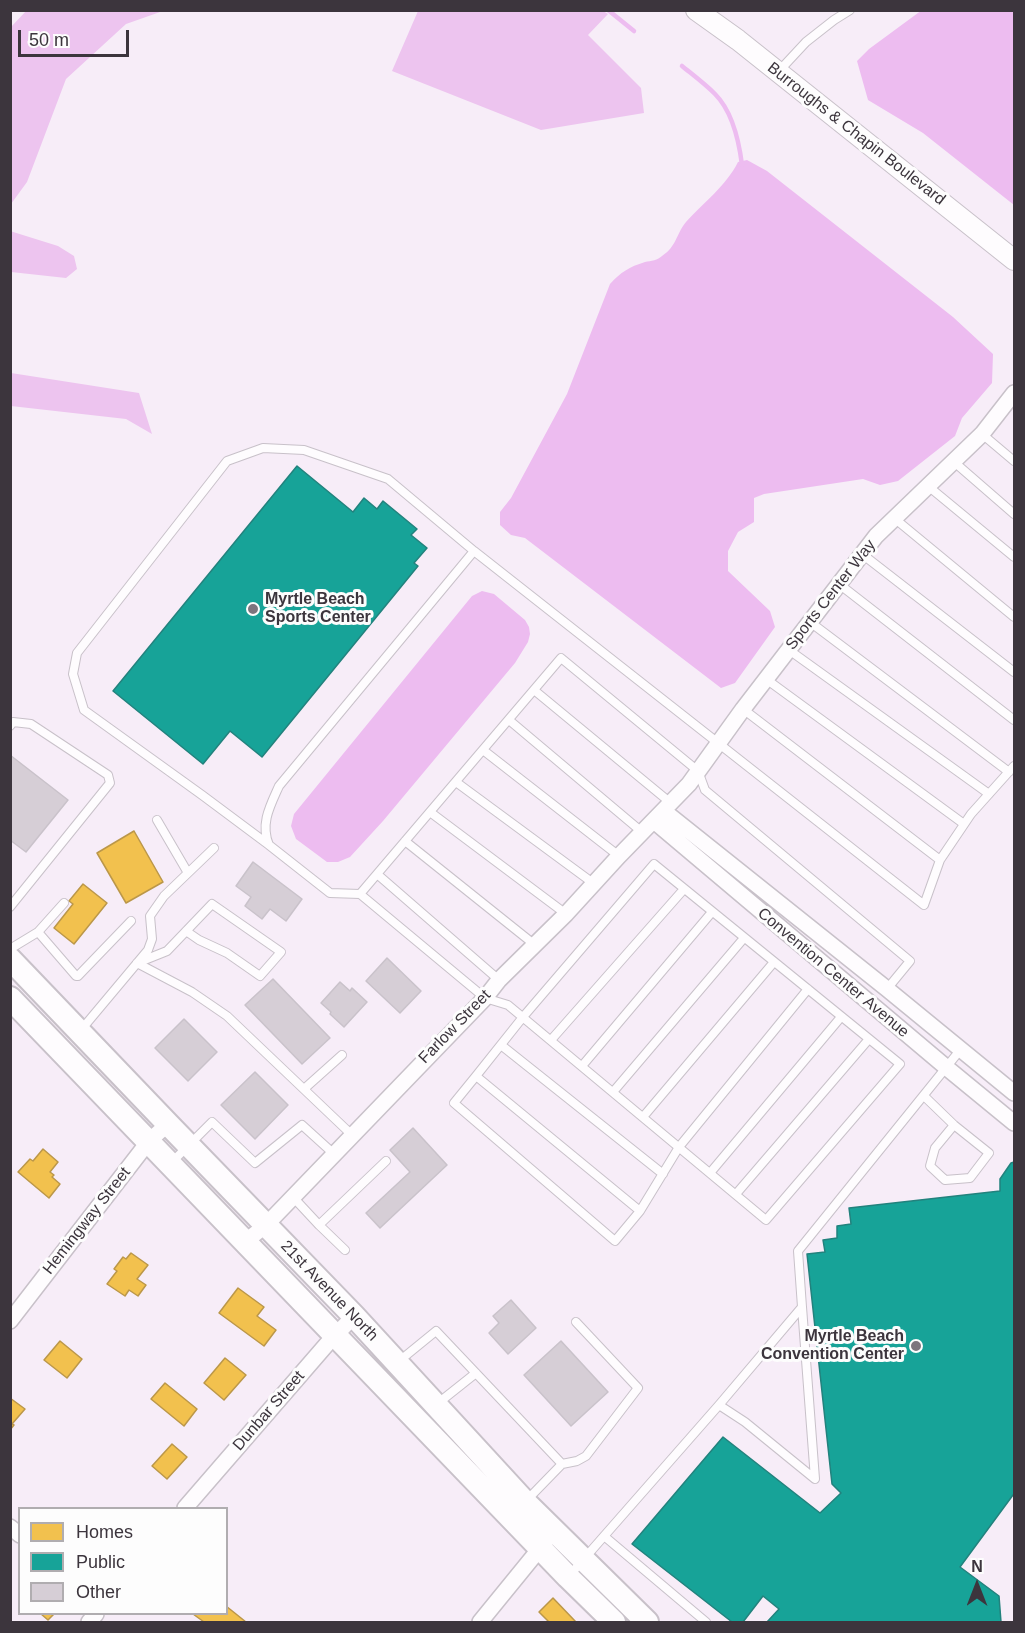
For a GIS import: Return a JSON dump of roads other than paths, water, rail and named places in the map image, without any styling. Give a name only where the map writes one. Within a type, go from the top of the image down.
[{"type":"main road","name":"21st Avenue North","points":[[10,959],[354,1316],[525,1502],[647,1623]]},
{"type":"main road","name":"21st Avenue North","points":[[10,998],[614,1623]]},
{"type":"street","name":"Burroughs & Chapin Boulevard","points":[[696,10],[738,40],[1014,260]]},
{"type":"street","name":"Sports Center Way","points":[[658,817],[689,784],[743,709],[876,536],[982,434],[1013,399]]},
{"type":"street","name":"Farlow Street","points":[[245,1242],[266,1225],[658,817]]},
{"type":"street","name":"Convention Center Avenue","points":[[658,817],[888,989],[1014,1094]]},
{"type":"street","name":"Convention Center Avenue","points":[[658,817],[947,1068],[1014,1123]]},
{"type":"street","points":[[60,1050],[80,1031]]},
{"type":"street","name":"Hemingway Street","points":[[10,1321],[148,1141],[168,1124]]},
{"type":"street","name":"Dunbar Street","points":[[187,1507],[354,1316]]},
{"type":"street","points":[[480,1623],[554,1530]]},
{"type":"lane","points":[[778,72],[806,42],[850,10]]},
{"type":"lane","points":[[982,434],[1014,461]]},
{"type":"lane","points":[[808,989],[679,1147],[640,1211],[615,1241],[454,1103],[522,1017],[654,864],[808,989],[869,1040],[900,1064],[766,1220],[736,1194],[710,1173],[679,1147],[613,1092],[551,1040],[522,1017],[508,1005],[485,998],[360,894],[330,893],[202,795],[84,710],[73,674],[77,653],[227,461],[263,448],[304,450],[388,479],[474,551],[924,905],[940,860],[964,824],[1012,769],[810,622]]},
{"type":"lane","points":[[953,461],[1014,514]]},
{"type":"lane","points":[[928,486],[1014,557]]},
{"type":"lane","points":[[894,518],[1014,617]]},
{"type":"lane","points":[[268,845],[264,833],[269,809],[279,786],[474,551]]},
{"type":"lane","points":[[862,554],[1014,672]]},
{"type":"lane","points":[[839,584],[1014,720]]},
{"type":"lane","points":[[789,650],[989,794]]},
{"type":"lane","points":[[360,894],[561,658],[698,771],[705,790],[910,961],[888,989]]},
{"type":"lane","points":[[766,679],[964,824]]},
{"type":"lane","points":[[534,690],[658,817]]},
{"type":"lane","points":[[743,709],[940,860]]},
{"type":"lane","points":[[509,720],[658,817]]},
{"type":"lane","points":[[10,726],[14,722],[31,724],[108,775],[111,783],[11,905]]},
{"type":"lane","points":[[483,750],[619,856]]},
{"type":"lane","points":[[456,782],[593,884]]},
{"type":"lane","points":[[430,812],[566,914]]},
{"type":"lane","points":[[157,820],[188,873]]},
{"type":"lane","points":[[405,841],[535,945]]},
{"type":"lane","points":[[80,1031],[148,950],[152,939],[150,915],[164,896],[214,848]]},
{"type":"lane","points":[[377,874],[499,980]]},
{"type":"lane","points":[[551,1040],[684,889]]},
{"type":"lane","points":[[10,949],[38,932],[64,903]]},
{"type":"lane","points":[[137,963],[167,951],[186,931],[212,904],[281,952],[260,976],[227,953],[186,931]]},
{"type":"lane","points":[[582,1066],[712,912]]},
{"type":"lane","points":[[38,932],[78,976],[131,921]]},
{"type":"lane","points":[[613,1092],[744,938]]},
{"type":"lane","points":[[643,1117],[774,962]]},
{"type":"lane","points":[[137,963],[192,992],[227,1016],[352,1135]]},
{"type":"lane","points":[[710,1173],[842,1017]]},
{"type":"lane","points":[[736,1194],[869,1040]]},
{"type":"lane","points":[[501,1045],[663,1174]]},
{"type":"lane","points":[[719,1405],[745,1422],[815,1479],[798,1251],[961,1049]]},
{"type":"lane","points":[[304,1089],[342,1055]]},
{"type":"lane","points":[[476,1076],[640,1211]]},
{"type":"lane","points":[[924,1096],[954,1125],[989,1153],[970,1178],[945,1180],[930,1166],[935,1148],[954,1125]]},
{"type":"lane","points":[[170,1164],[212,1122],[255,1163],[302,1125],[334,1154]]},
{"type":"lane","points":[[320,1225],[386,1161]]},
{"type":"lane","points":[[292,1196],[345,1250]]},
{"type":"lane","points":[[568,1577],[719,1405],[801,1307]]},
{"type":"lane","points":[[525,1502],[562,1464],[577,1461],[586,1456],[638,1388],[576,1322]]},
{"type":"lane","points":[[397,1362],[436,1331],[562,1464]]},
{"type":"lane","points":[[436,1405],[476,1373]]},
{"type":"lane","points":[[604,1536],[706,1623]]},
{"type":"waterway","points":[[608,10],[634,31]]},
{"type":"waterway","points":[[682,66],[715,94],[726,109],[737,137],[742,165]]},
{"type":"place","name":"Myrtle Beach Sports Center","points":[[253,609]]},
{"type":"place","name":"Myrtle Beach Convention Center","points":[[916,1346]]}]
